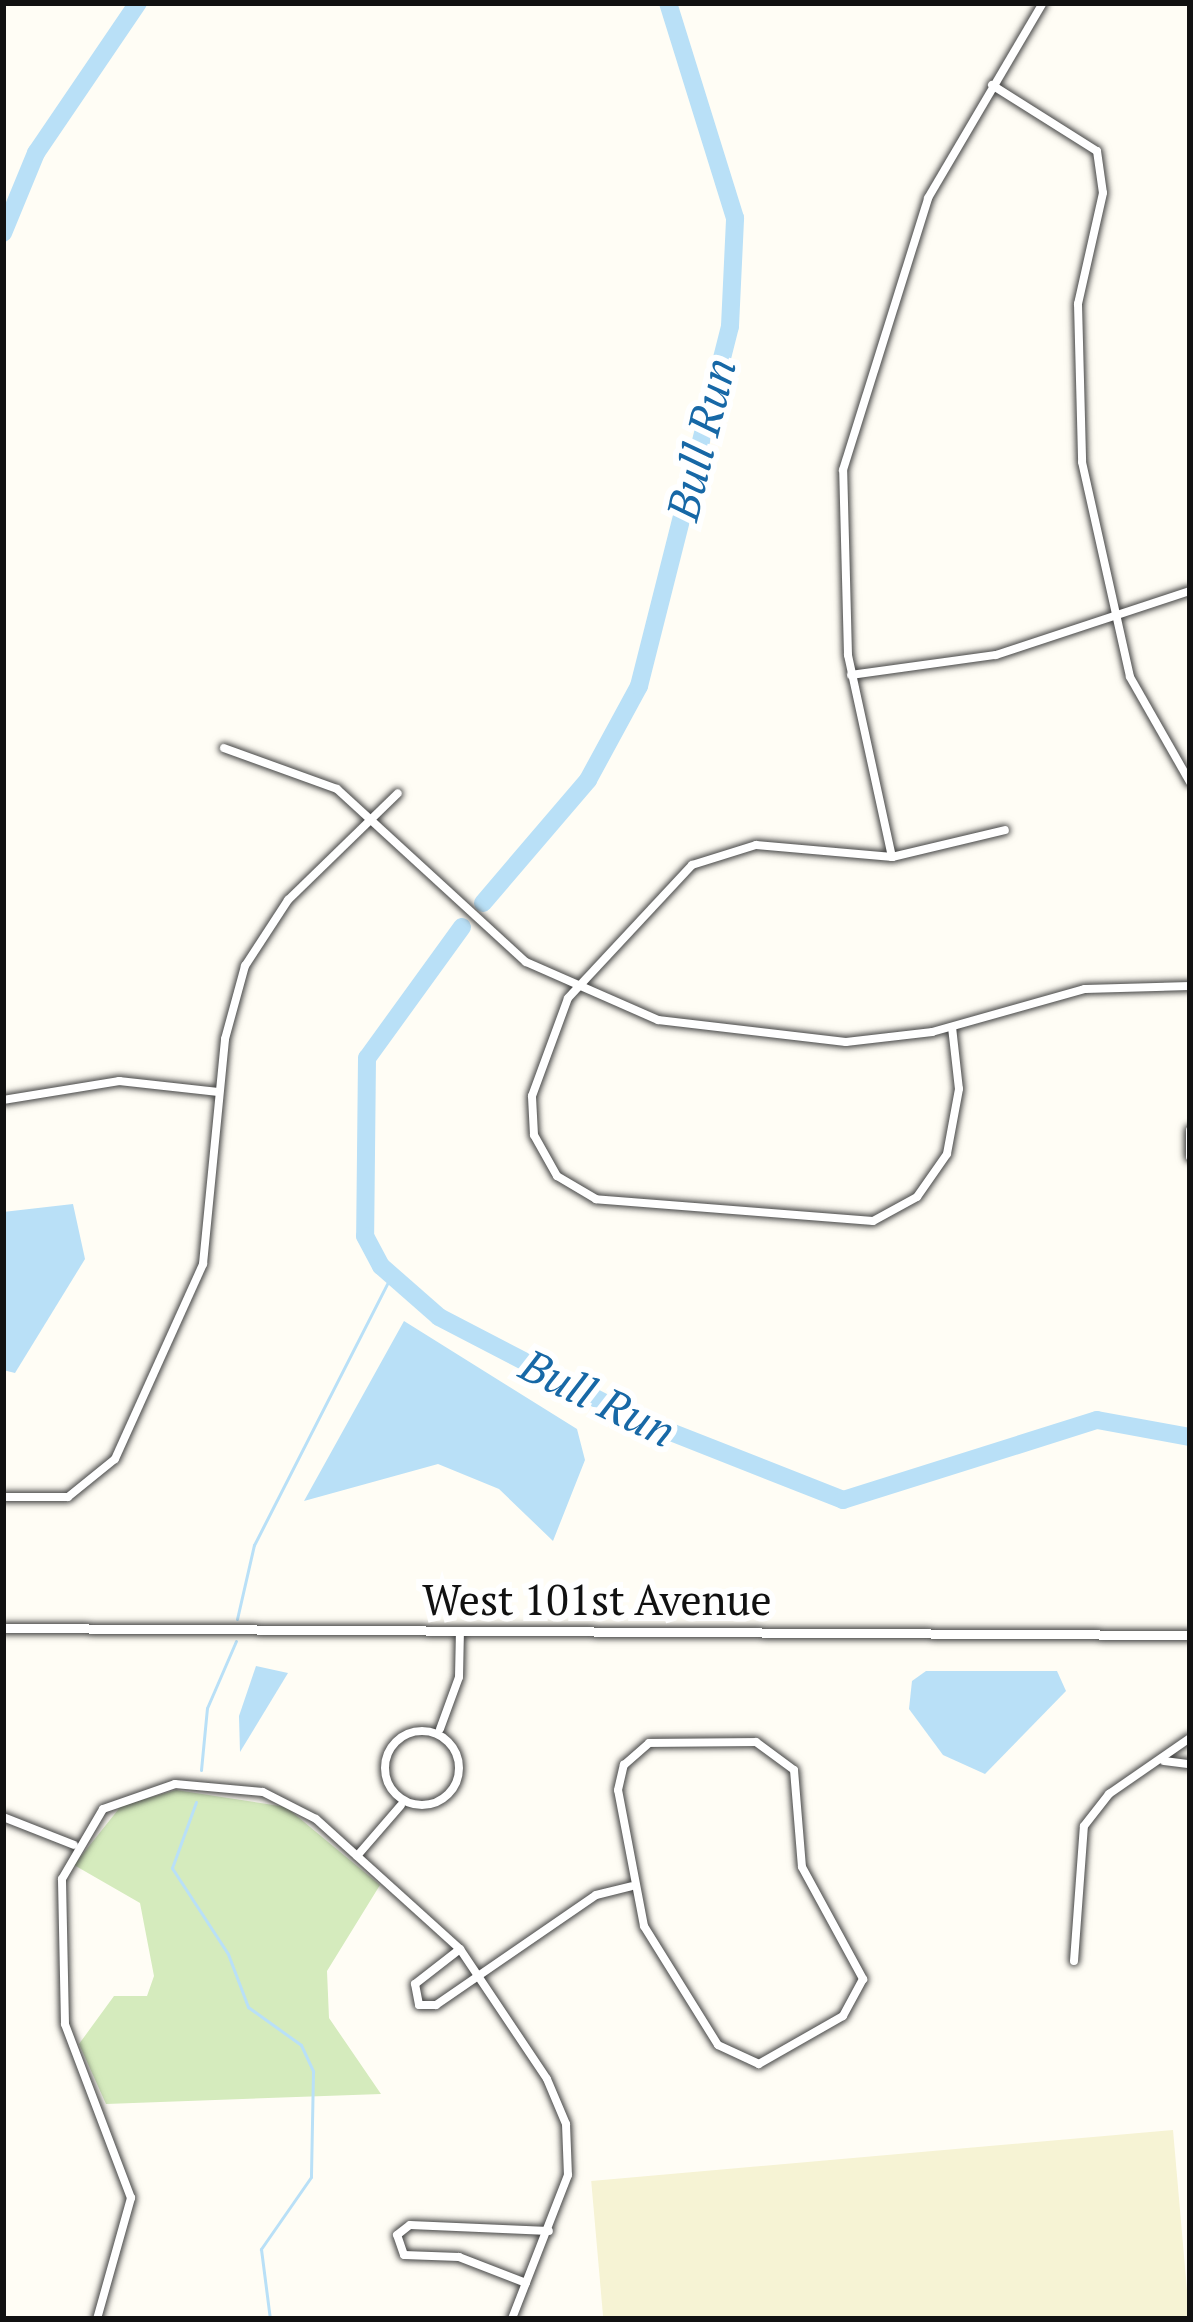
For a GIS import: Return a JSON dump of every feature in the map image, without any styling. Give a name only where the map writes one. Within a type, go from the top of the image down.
[{"type":"street","points":[[892,857],[851,676],[837,546],[849,436],[902,310],[928,198],[1043,3]]},
{"type":"street","points":[[992,85],[1097,151],[1103,193],[1078,304],[1080,441],[1116,617],[1141,704],[1190,782]]},
{"type":"street","points":[[851,676],[996,656],[1190,591]]},
{"type":"street","points":[[224,748],[314,777],[374,815],[508,949],[573,989],[765,1039],[846,1042],[952,1027],[1085,989],[1190,986]]},
{"type":"street","points":[[3,1496],[68,1497],[119,1452],[203,1264],[218,1093],[253,951],[398,793]]},
{"type":"street","points":[[952,1027],[952,1141],[929,1185],[893,1213],[836,1224],[614,1203],[557,1176],[532,1127],[535,1089],[573,989],[670,882],[713,854],[764,844],[892,857],[1005,830]]},
{"type":"street","points":[[3,1100],[119,1081],[218,1093]]},
{"type":"street","points":[[1187,1157],[1190,1130]]},
{"type":"street","name":"West 101st Avenue","points":[[3,1628],[1190,1635]]},
{"type":"street","points":[[440,1729],[459,1677],[460,1631]]},
{"type":"street","points":[[401,1805],[387,1783],[401,1742],[440,1729]]},
{"type":"street","points":[[401,1805],[428,1808],[443,1793],[456,1755],[440,1729]]},
{"type":"street","points":[[1074,1961],[1084,1826],[1109,1794],[1165,1761],[1190,1738]]},
{"type":"street","points":[[656,1742],[756,1742],[794,1770],[800,1857],[858,1961],[862,1989],[843,2016],[749,2064],[718,2045],[631,1886],[618,1790],[630,1757],[656,1742]]},
{"type":"street","points":[[1165,1761],[1190,1764]]},
{"type":"street","points":[[97,2319],[131,2198],[62,2007],[61,1888],[74,1845],[118,1799],[184,1784],[287,1801],[357,1856],[460,1949],[481,1976],[566,2124],[568,2175],[512,2319]]},
{"type":"street","points":[[357,1856],[401,1805]]},
{"type":"street","points":[[3,1817],[74,1845]]},
{"type":"street","points":[[460,1949],[415,1984],[417,2003],[434,2006],[589,1900],[631,1886]]},
{"type":"street","points":[[526,2283],[459,2258],[404,2255],[397,2235],[410,2225],[549,2231]]},
{"type":"shaded area","points":[[1173,2130],[1190,2319],[603,2319],[591,2181]]},
{"type":"green space","points":[[176,1790],[286,1807],[380,1885],[327,1971],[329,2018],[381,2094],[106,2104],[79,2044],[114,1996],[147,1996],[154,1976],[140,1903],[74,1865],[121,1806]]},
{"type":"water","points":[[73,1204],[85,1259],[15,1373],[3,1370],[3,1212]]},
{"type":"water","points":[[404,1321],[577,1429],[585,1460],[553,1541],[499,1489],[438,1464],[304,1501]]},
{"type":"water","points":[[256,1666],[288,1673],[240,1752],[239,1716]]},
{"type":"water","points":[[926,1671],[1057,1671],[1066,1691],[985,1774],[943,1755],[909,1709],[912,1681]]},
{"type":"waterway","name":"Bull Run","points":[[3,233],[36,153],[138,3]]},
{"type":"waterway","name":"Bull Run","points":[[483,903],[588,780],[639,686],[730,326],[735,218],[668,3]]},
{"type":"waterway","name":"Bull Run","points":[[462,927],[367,1058],[365,1236],[381,1266],[439,1317],[630,1416],[843,1500],[1097,1420],[1190,1437]]},
{"type":"waterway","points":[[237,1619],[254,1545],[391,1276]]},
{"type":"waterway","points":[[201,1770],[207,1708],[236,1641]]},
{"type":"waterway","points":[[196,1802],[172,1868],[228,1954],[248,2007],[301,2045],[313,2071],[311,2177],[261,2249],[270,2319]]}]
